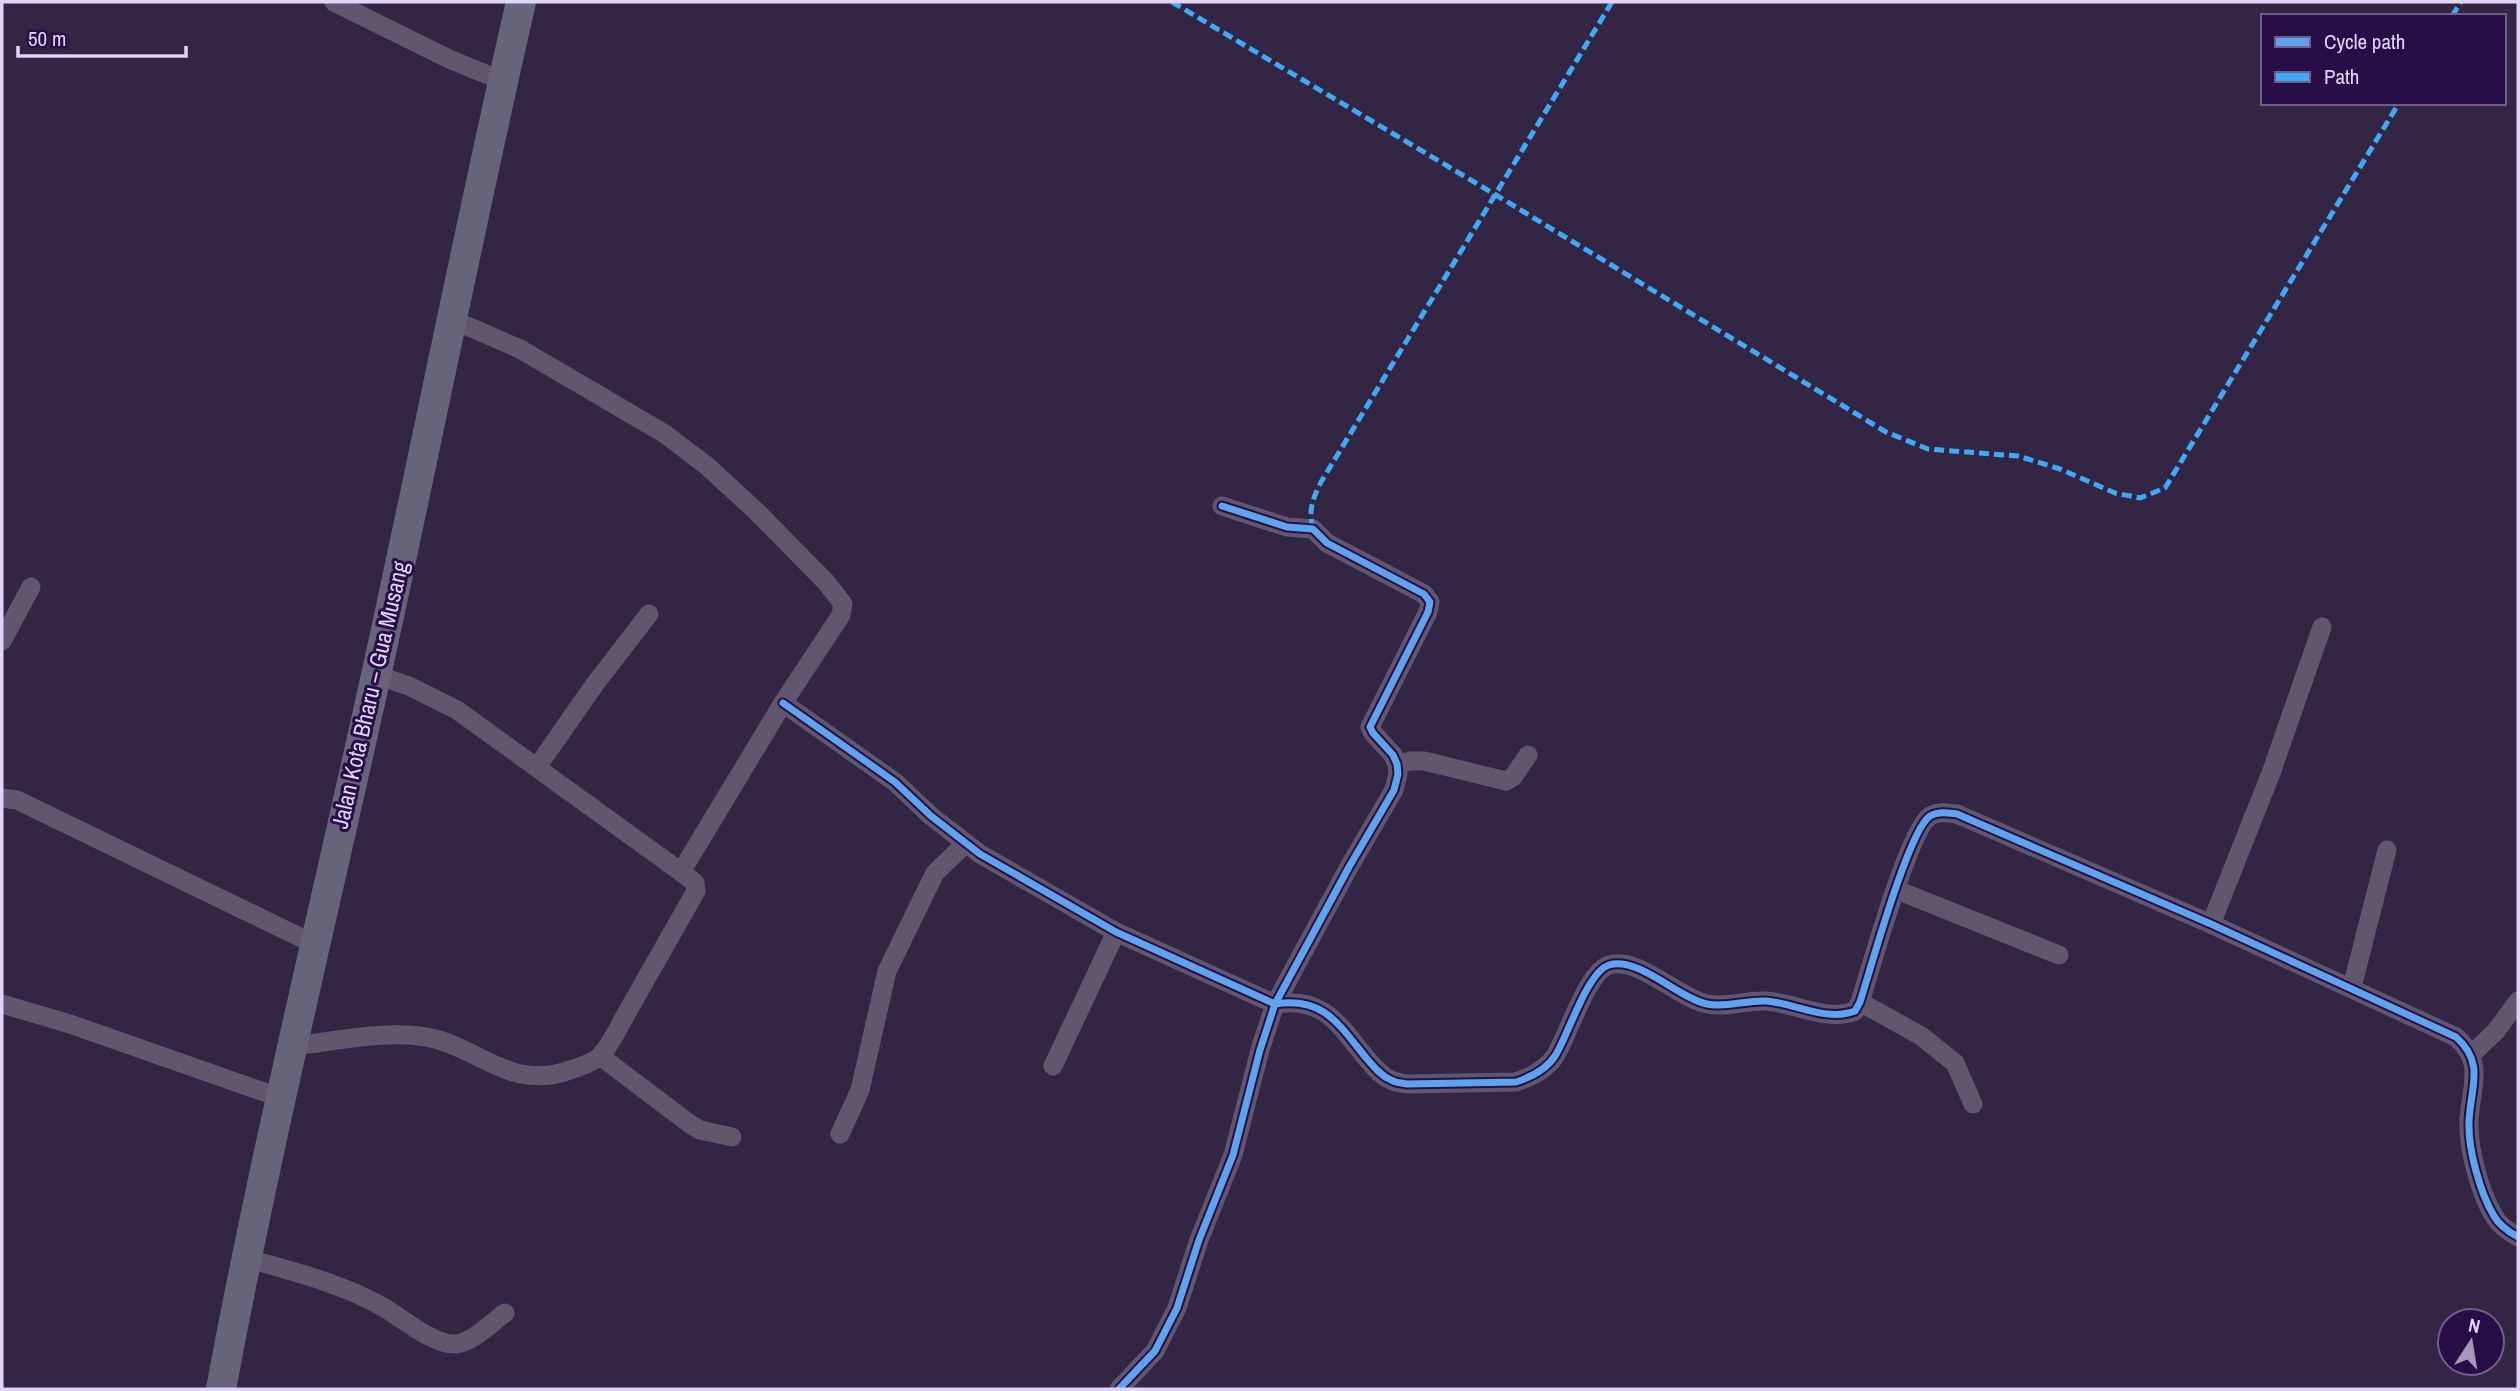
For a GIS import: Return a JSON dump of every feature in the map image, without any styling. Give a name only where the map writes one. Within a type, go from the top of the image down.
[{"type":"main road","name":"Jalan Kota Bharu – Gua Musang","points":[[221,1389],[246,1258],[376,675],[521,2]]},
{"type":"street","points":[[334,2],[449,59],[503,81]]},
{"type":"street","points":[[451,319],[520,349],[665,434],[707,466],[757,512],[832,589],[843,604],[841,615],[783,703],[681,872]]},
{"type":"street","points":[[1119,1389],[1155,1351],[1177,1308],[1199,1240],[1233,1155],[1260,1050],[1275,1004],[1394,790],[1398,775],[1397,764],[1370,727],[1428,612],[1430,602],[1424,594],[1327,543],[1314,528],[1287,527],[1222,506]]},
{"type":"street","points":[[2,641],[31,587]]},
{"type":"street","points":[[537,767],[595,684],[649,614]]},
{"type":"street","points":[[2211,924],[2272,773],[2322,627]]},
{"type":"street","points":[[292,1046],[393,1035],[420,1036],[446,1042],[521,1076],[559,1074],[585,1065],[600,1056],[696,891],[695,883],[681,872],[457,710],[409,686],[376,675]]},
{"type":"street","points":[[783,703],[895,782],[965,844],[1116,932],[1275,1004],[1293,1001],[1311,1004],[1329,1014],[1376,1069],[1391,1081],[1407,1084],[1516,1082],[1530,1077],[1555,1057],[1595,976],[1607,965],[1620,964],[1640,970],[1707,1004],[1767,1001],[1837,1016],[1854,1011],[1860,1002],[1896,890],[1920,828],[1929,816],[1942,812],[1957,814],[2211,924],[2456,1037],[2472,1054],[2475,1071],[2469,1124],[2472,1149],[2483,1191],[2495,1218],[2518,1237]]},
{"type":"street","points":[[1397,764],[1424,761],[1506,781],[1513,777],[1528,755]]},
{"type":"street","points":[[2,798],[17,800],[314,944]]},
{"type":"street","points":[[840,1134],[860,1090],[887,971],[935,873],[965,844]]},
{"type":"street","points":[[2351,987],[2387,850]]},
{"type":"street","points":[[1896,890],[2059,955]]},
{"type":"street","points":[[1053,1066],[1116,932]]},
{"type":"street","points":[[2472,1054],[2496,1031],[2518,1001]]},
{"type":"street","points":[[1860,1002],[1921,1036],[1955,1063],[1973,1104]]},
{"type":"street","points":[[2,1004],[82,1028],[281,1098]]},
{"type":"street","points":[[600,1056],[690,1124],[700,1130],[732,1137]]},
{"type":"street","points":[[246,1258],[346,1289],[447,1343],[465,1341],[505,1313]]},
{"type":"marked path","points":[[1172,2],[1886,432],[1928,449],[2018,456],[2060,469],[2115,493],[2140,498],[2165,488],[2398,105]]},
{"type":"marked path","points":[[1313,529],[1312,504],[1321,482],[1612,2]]},
{"type":"marked path","points":[[2453,14],[2461,2]]},
{"type":"cycle path","points":[[1119,1389],[1155,1351],[1177,1308],[1199,1240],[1233,1155],[1260,1050],[1275,1004],[1394,790],[1398,774],[1397,764],[1370,727],[1428,612],[1430,602],[1424,594],[1327,543],[1313,529],[1287,527],[1222,506]]},
{"type":"cycle path","points":[[783,703],[895,782],[931,816],[980,854],[1116,932],[1275,1004],[1306,1004],[1318,1009],[1339,1025],[1381,1074],[1393,1081],[1407,1084],[1516,1082],[1538,1072],[1555,1056],[1593,979],[1609,965],[1632,966],[1707,1004],[1766,1001],[1822,1013],[1844,1014],[1855,1011],[1901,872],[1921,826],[1933,814],[1957,814],[2211,924],[2456,1037],[2465,1047],[2474,1067],[2469,1133],[2480,1183],[2496,1219],[2518,1237]]}]
